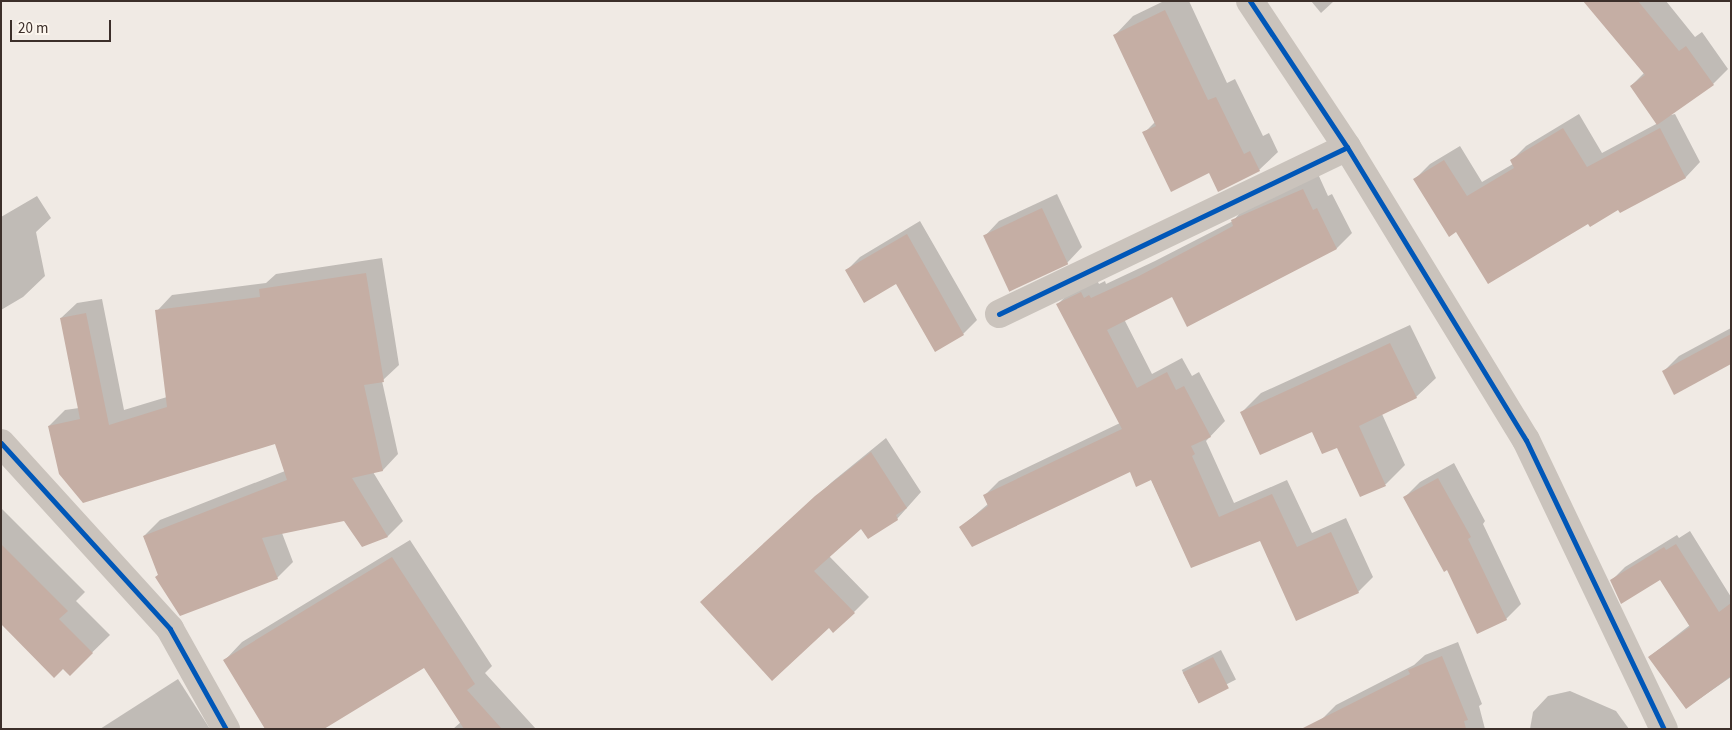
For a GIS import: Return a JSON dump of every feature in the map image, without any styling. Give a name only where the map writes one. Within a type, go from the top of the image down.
[{"type":"street","points":[[1250,1],[1347,147],[1526,440],[1664,729]]},
{"type":"street","points":[[999,314],[1347,147]]},
{"type":"street","points":[[1,444],[170,629],[226,729]]},
{"type":"building","points":[[1583,1],[1638,1],[1679,51],[1686,46],[1714,85],[1657,125],[1630,86],[1645,75]]},
{"type":"building","points":[[1165,10],[1208,100],[1216,97],[1244,154],[1250,151],[1260,171],[1218,192],[1209,173],[1171,192],[1142,132],[1156,126],[1113,35]]},
{"type":"building","points":[[1563,128],[1587,167],[1660,128],[1686,178],[1620,213],[1618,210],[1590,227],[1588,224],[1488,284],[1456,232],[1449,237],[1413,179],[1444,160],[1467,196],[1514,168],[1510,160]]},
{"type":"building","points":[[1303,189],[1313,210],[1317,208],[1337,249],[1187,327],[1172,297],[1107,330],[1137,388],[1167,372],[1176,390],[1184,386],[1211,437],[1191,446],[1195,454],[1192,456],[1219,517],[1272,494],[1297,547],[1331,532],[1359,593],[1296,621],[1260,541],[1191,568],[1151,480],[1136,487],[1130,472],[972,547],[959,527],[988,506],[983,495],[1122,429],[1056,304],[1081,292],[1084,298],[1089,295],[1091,298],[1139,276],[1233,226],[1231,220]]},
{"type":"building","points":[[1042,208],[1068,264],[1009,292],[983,235]]},
{"type":"building","points":[[907,234],[964,335],[935,352],[896,284],[864,303],[845,270]]},
{"type":"building","points":[[366,273],[384,382],[364,385],[383,471],[352,478],[388,537],[362,547],[344,521],[262,538],[278,579],[180,616],[155,577],[158,575],[143,536],[287,480],[275,444],[83,503],[59,474],[48,426],[80,419],[60,318],[86,313],[109,425],[167,407],[155,310],[260,297],[259,289]]},
{"type":"building","points":[[1731,334],[1731,364],[1674,395],[1662,371]]},
{"type":"building","points":[[1390,343],[1417,398],[1359,426],[1386,486],[1360,497],[1337,448],[1322,454],[1312,432],[1260,455],[1240,412]]},
{"type":"building","points":[[871,452],[907,508],[896,515],[898,520],[868,539],[861,529],[814,571],[855,613],[833,633],[829,628],[772,681],[700,602],[815,496]]},
{"type":"building","points":[[1438,478],[1471,537],[1468,539],[1507,620],[1477,634],[1447,570],[1444,572],[1403,497]]},
{"type":"building","points":[[1,544],[68,611],[59,619],[93,653],[70,676],[63,669],[54,678],[1,624]]},
{"type":"building","points":[[1676,544],[1719,612],[1731,603],[1731,676],[1686,709],[1648,657],[1690,627],[1660,580],[1621,604],[1610,580],[1664,547],[1666,550]]},
{"type":"building","points":[[392,557],[475,684],[467,690],[502,729],[464,729],[424,668],[324,729],[265,729],[223,660]]},
{"type":"building","points":[[1442,656],[1468,720],[1464,721],[1466,729],[1301,729],[1410,674],[1408,670]]},
{"type":"building","points":[[1213,657],[1229,688],[1199,704],[1183,672]]},
{"type":"cycle path","points":[[1250,1],[1347,147],[1526,440],[1664,729]]},
{"type":"cycle path","points":[[999,314],[1347,147]]},
{"type":"cycle path","points":[[1,443],[170,629],[226,729]]}]
